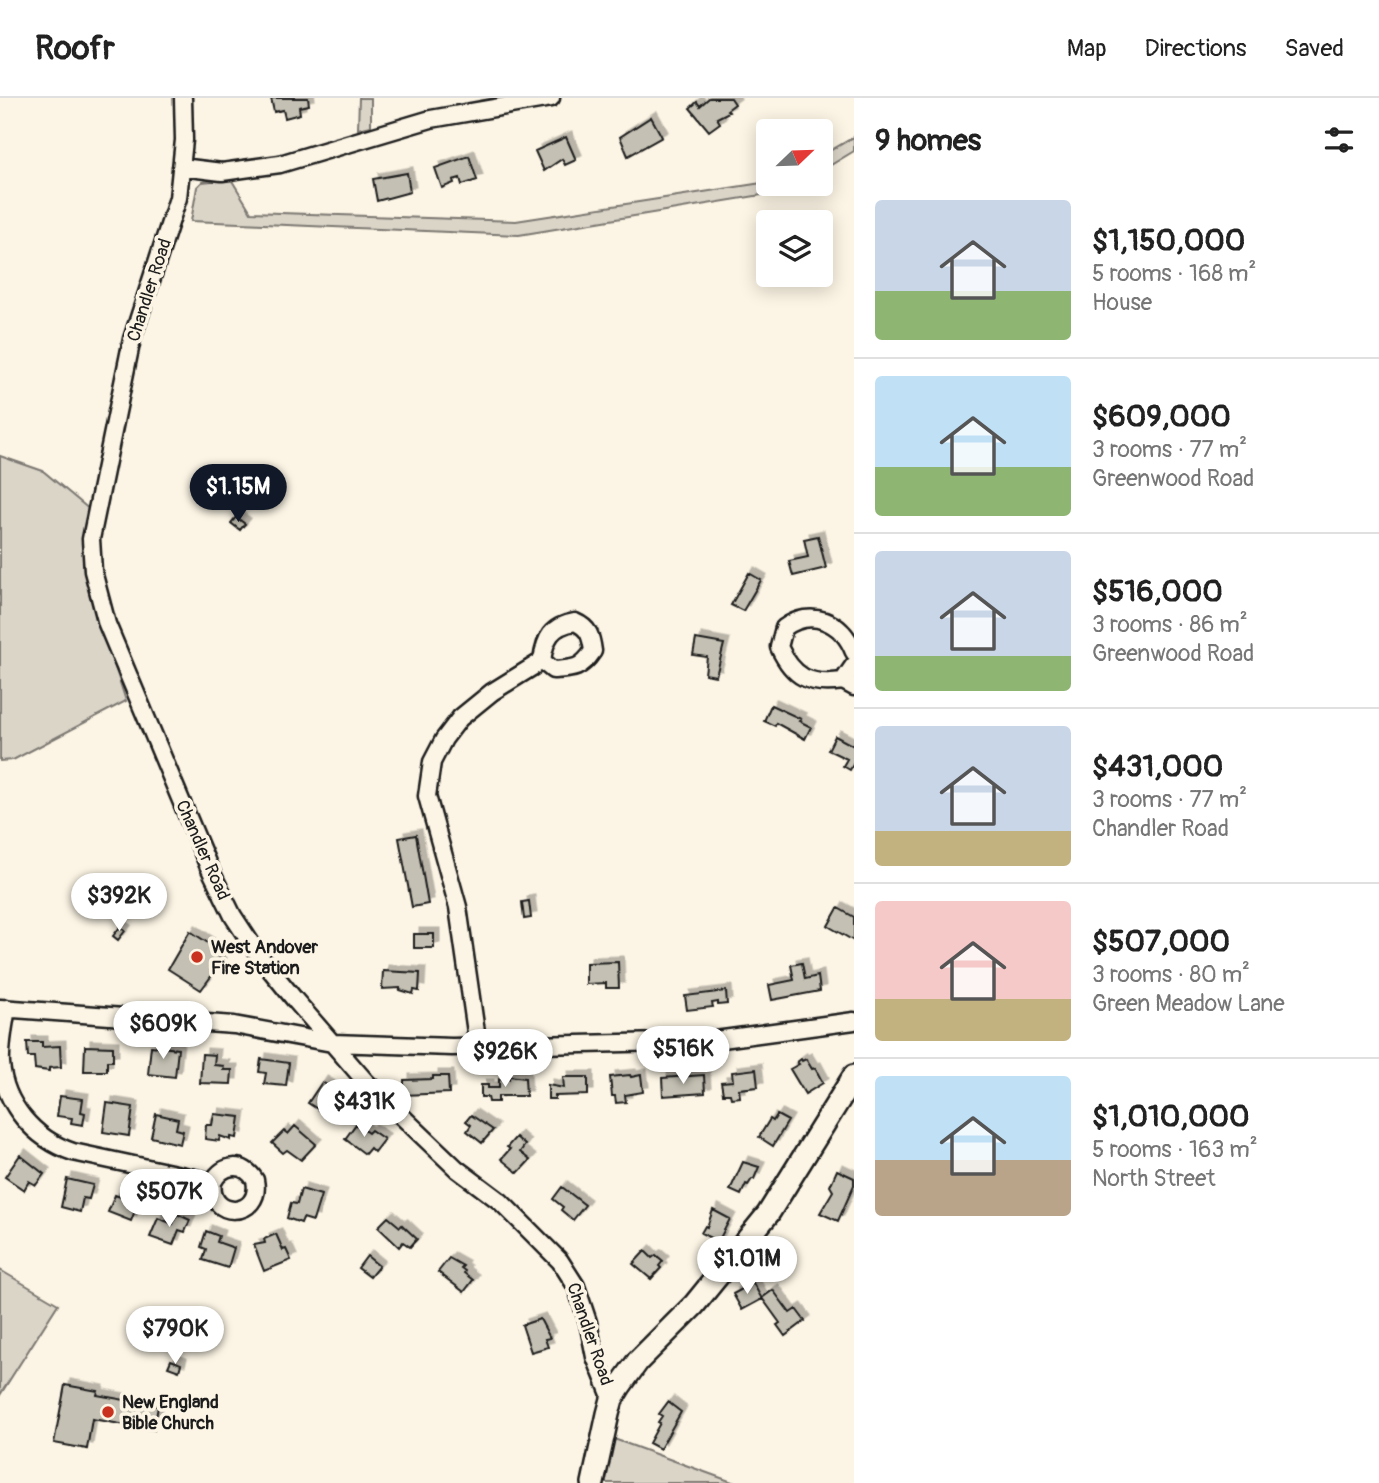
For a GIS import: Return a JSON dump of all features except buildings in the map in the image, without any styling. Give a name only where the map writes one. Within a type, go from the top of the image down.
[{"type":"main road","points":[[612,1399],[638,1361],[694,1305],[768,1214],[854,1076]]},
{"type":"main road","name":"Chandler Road","points":[[593,1483],[612,1399]]},
{"type":"street","name":"Chandler Road","points":[[183,98],[184,140],[178,198],[132,339],[91,539],[93,571],[107,624],[208,864],[233,916],[260,957],[366,1082],[457,1169],[501,1202],[560,1261],[576,1286],[589,1322],[595,1357],[612,1399]]},
{"type":"street","points":[[181,167],[222,172],[280,164],[431,120],[551,98]]},
{"type":"street","points":[[854,652],[850,643],[834,625],[818,619],[802,618],[784,628],[779,647],[788,666],[814,681],[849,684],[854,665]]},
{"type":"street","points":[[478,1046],[458,907],[427,796],[432,762],[443,739],[460,718],[492,692],[542,662]]},
{"type":"street","points":[[214,1182],[73,1152],[39,1134],[18,1112],[4,1081],[1,1049],[4,1008],[234,1025],[332,1043],[478,1046],[708,1041],[854,1021]]},
{"type":"shaded area","points":[[359,98],[371,98],[371,126],[358,129]]},
{"type":"shaded area","points":[[854,137],[854,151],[833,164],[833,149]]},
{"type":"shaded area","points":[[231,179],[251,212],[516,221],[756,184],[756,196],[519,235],[191,221],[197,187],[202,182]]},
{"type":"shaded area","points":[[0,456],[43,471],[90,510],[94,602],[126,701],[13,760],[0,761]]},
{"type":"shaded area","points":[[0,1270],[58,1304],[0,1395]]},
{"type":"shaded area","points":[[614,1439],[735,1483],[605,1483]]},
{"type":"place","name":"West Andover Fire Station","points":[[197,957]]},
{"type":"place","name":"New England Bible Church","points":[[108,1412]]}]
